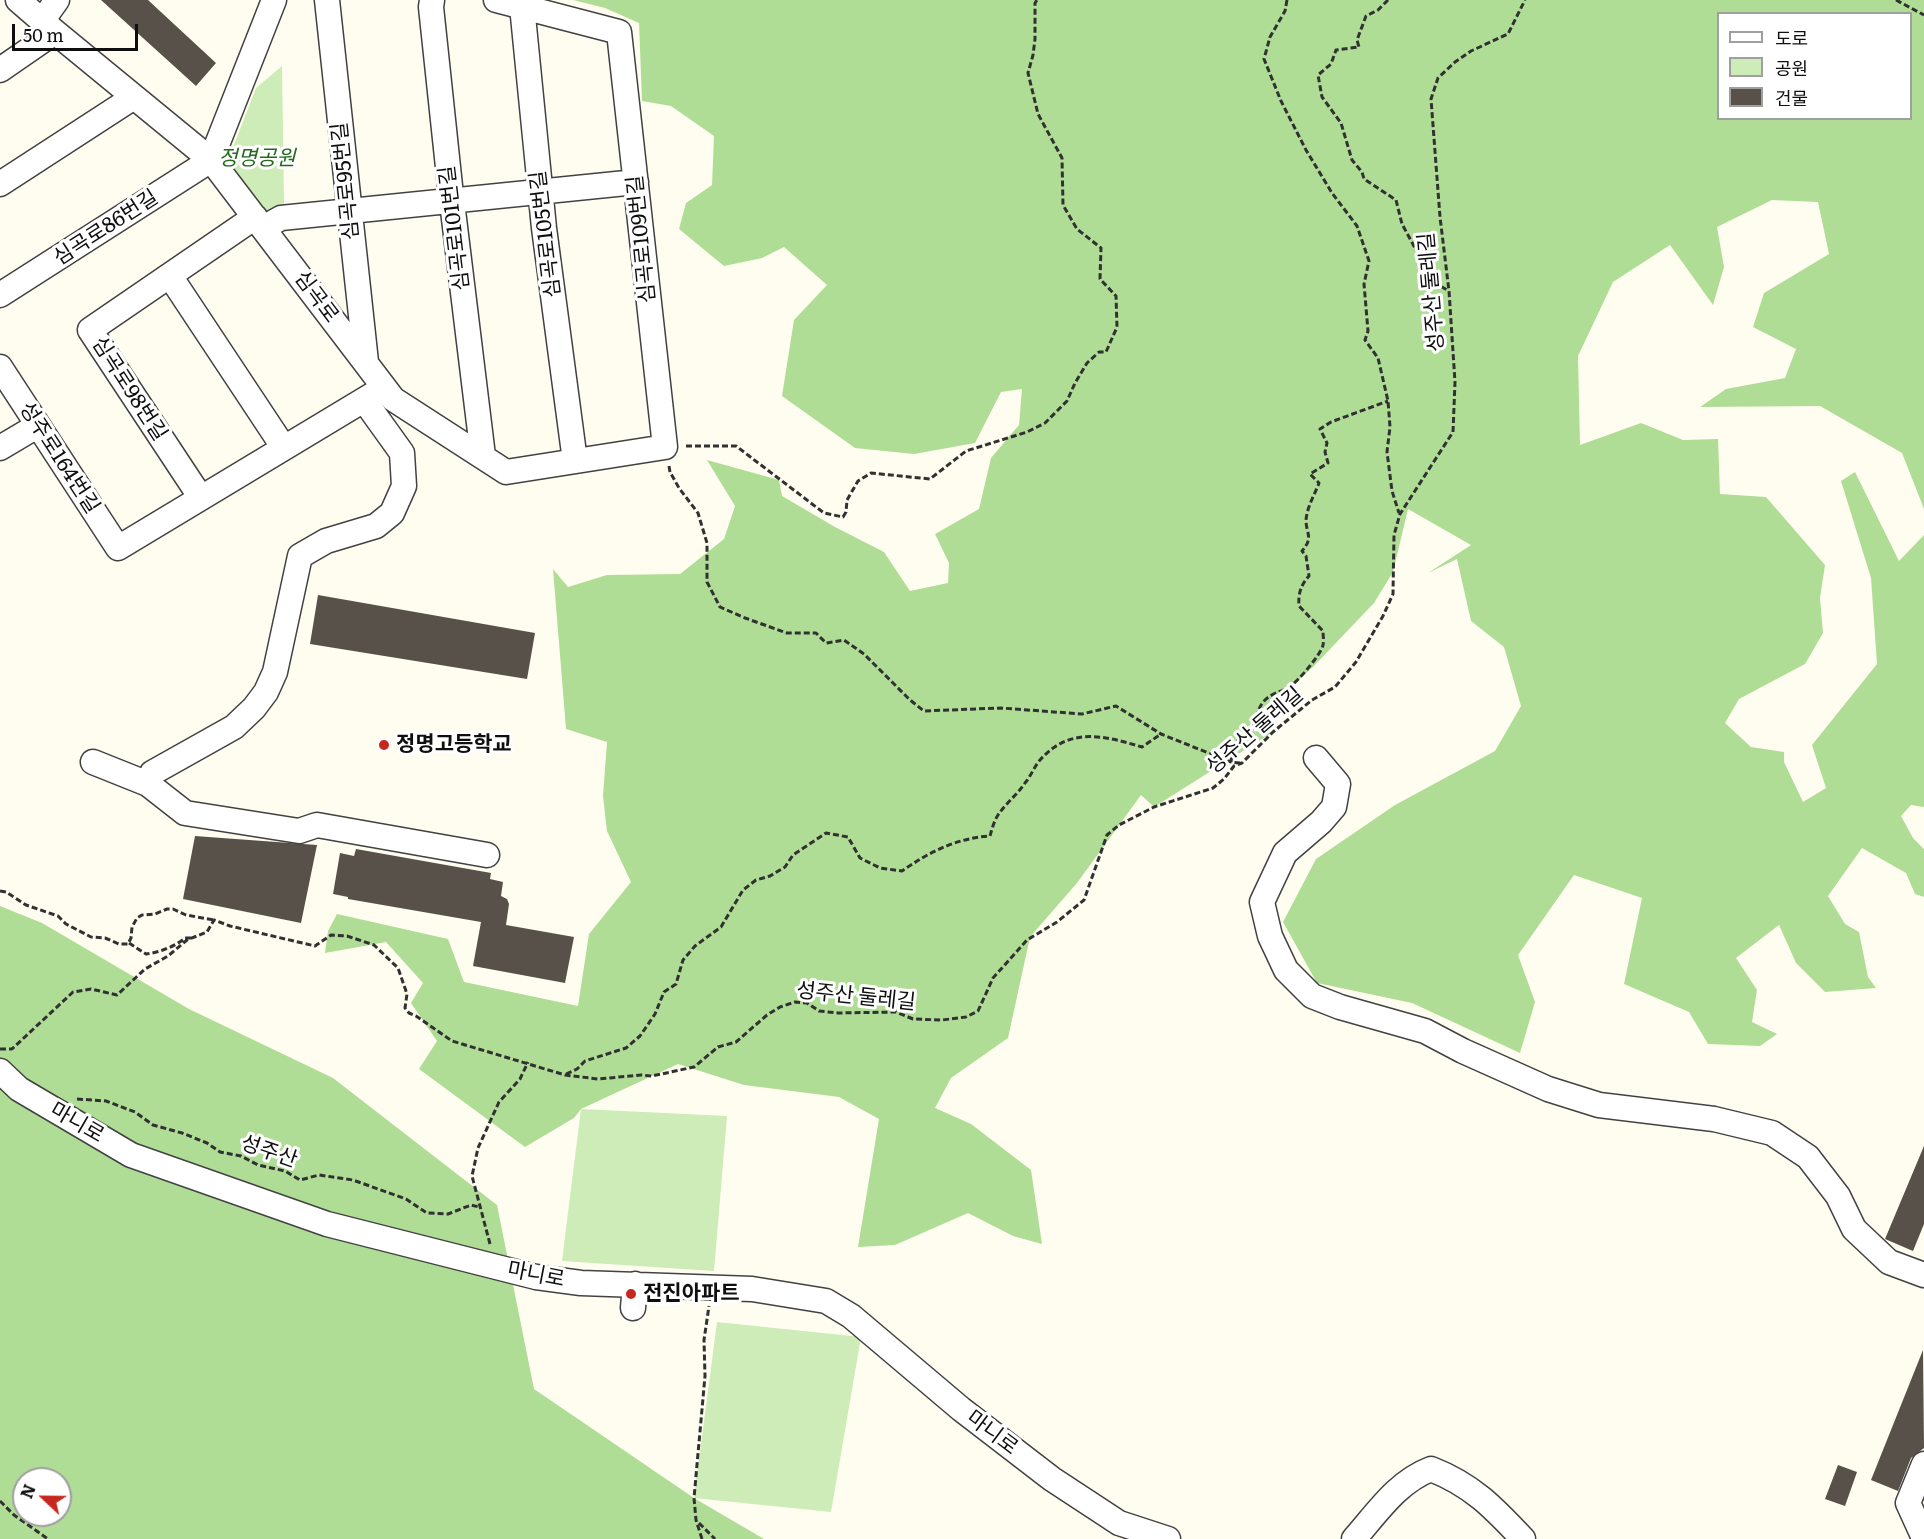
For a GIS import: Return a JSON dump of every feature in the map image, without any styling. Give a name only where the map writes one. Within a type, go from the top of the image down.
[{"type":"street","name":"심곡로","points":[[18,0],[211,160],[393,399],[506,472],[665,447]]},
{"type":"street","points":[[0,70],[49,27],[57,0]]},
{"type":"street","points":[[211,160],[274,0]]},
{"type":"street","name":"심곡로95번길","points":[[327,0],[366,363]]},
{"type":"street","name":"심곡로101번길","points":[[432,0],[450,193],[483,456]]},
{"type":"street","points":[[496,0],[522,6]]},
{"type":"street","name":"심곡로109번길","points":[[522,6],[618,32],[665,447]]},
{"type":"street","name":"심곡로105번길","points":[[522,6],[540,192],[575,461]]},
{"type":"street","points":[[0,184],[134,98]]},
{"type":"street","name":"심곡로86번길","points":[[0,295],[211,160]]},
{"type":"street","name":"심곡로98번길","points":[[201,498],[90,330],[170,276],[259,222],[349,203],[450,193],[540,192],[636,182]]},
{"type":"street","points":[[170,276],[284,448]]},
{"type":"street","name":"성주로164번길","points":[[0,367],[118,548],[201,498]]},
{"type":"street","points":[[201,498],[384,387]]},
{"type":"street","points":[[148,784],[152,773],[234,727],[254,708],[266,692],[275,672],[300,556],[326,541],[376,526],[392,513],[404,486],[402,453],[364,400]]},
{"type":"street","points":[[0,448],[37,426]]},
{"type":"street","points":[[1317,758],[1338,784],[1334,807],[1321,822],[1284,853],[1262,902],[1270,936],[1286,970],[1312,996],[1340,1007],[1425,1031],[1463,1051],[1548,1089],[1599,1105],[1714,1119],[1772,1133],[1808,1157],[1838,1196],[1854,1229],[1880,1254],[1889,1262],[1924,1275]]},
{"type":"street","points":[[93,762],[148,784],[184,813],[299,831],[317,825],[487,855]]},
{"type":"street","name":"마니로","points":[[0,1071],[20,1089],[131,1155],[327,1224],[536,1277],[581,1283],[634,1296],[709,1288],[752,1289],[826,1301],[851,1316],[961,1409],[1052,1479],[1119,1523],[1168,1539]]},
{"type":"street","points":[[1924,1464],[1908,1503],[1924,1538]]},
{"type":"street","points":[[1354,1539],[1395,1491],[1415,1475],[1431,1469],[1455,1479],[1489,1503],[1522,1539]]},
{"type":"path","points":[[1037,0],[1035,3],[1034,55],[1028,73],[1038,114],[1062,158],[1063,205],[1077,229],[1101,248],[1100,279],[1116,296],[1117,327],[1106,352],[1099,352],[1087,363],[1067,401],[1045,423],[1026,432],[966,451],[930,479],[871,473],[858,481],[847,500],[843,518],[824,513],[736,446],[708,444],[665,447],[670,472],[698,513],[707,543],[707,582],[720,607],[787,633],[816,633],[826,643],[844,640],[864,654],[924,711],[1001,708],[1082,714],[1116,706],[1161,734],[1230,762],[1242,763]]},
{"type":"path","points":[[1287,0],[1285,11],[1270,37],[1264,58],[1281,101],[1306,150],[1332,194],[1357,226],[1369,261],[1364,284],[1368,331],[1365,340],[1378,358],[1388,401],[1390,427],[1387,452],[1392,491],[1400,514]]},
{"type":"path","points":[[1388,0],[1378,10],[1366,16],[1357,40],[1359,47],[1336,50],[1331,64],[1318,75],[1319,86],[1322,97],[1341,123],[1352,160],[1362,172],[1364,179],[1396,200],[1402,224],[1422,261],[1437,284],[1449,291]]},
{"type":"path","name":"성주산 둘레길","points":[[129,943],[132,927],[137,918],[167,909],[315,946],[331,935],[347,936],[374,945],[398,968],[407,994],[405,1008],[452,1041],[565,1075],[598,1079],[652,1076],[694,1067],[718,1047],[736,1042],[774,1011],[795,1002],[807,1003],[819,1011],[896,1012],[913,1019],[932,1020],[966,1017],[978,1011],[993,978],[1027,940],[1057,922],[1084,900],[1107,835],[1119,825],[1154,807],[1213,788],[1273,732],[1312,700],[1335,687],[1356,662],[1394,594],[1394,535],[1400,514],[1453,432],[1455,382],[1449,291],[1440,217],[1431,99],[1438,78],[1455,62],[1471,51],[1508,34],[1525,0]]},
{"type":"path","points":[[1896,0],[1924,15]]},
{"type":"path","points":[[1230,762],[1238,740],[1252,730],[1257,713],[1264,701],[1274,693],[1290,687],[1301,677],[1317,657],[1323,645],[1323,631],[1299,606],[1298,595],[1309,576],[1306,556],[1302,551],[1308,544],[1310,536],[1306,520],[1319,483],[1310,474],[1328,462],[1325,452],[1327,443],[1320,429],[1331,422],[1388,401]]},
{"type":"path","points":[[565,1075],[577,1069],[585,1061],[626,1048],[640,1035],[655,1014],[664,992],[676,984],[683,960],[695,946],[721,927],[743,890],[756,880],[770,876],[784,867],[793,855],[819,837],[826,833],[848,837],[860,858],[880,868],[902,871],[925,855],[971,837],[990,836],[997,816],[1025,784],[1042,758],[1065,740],[1082,736],[1111,738],[1142,747],[1161,734]]},
{"type":"path","points":[[0,891],[6,892],[26,905],[58,916],[66,924],[91,938],[105,938],[123,945],[129,943],[146,954],[178,944],[185,938],[191,938]]},
{"type":"path","points":[[0,1049],[12,1049],[73,992],[91,989],[117,995],[145,969],[168,956],[191,938],[207,932],[214,920]]},
{"type":"path","points":[[497,1267],[472,1176],[478,1148],[499,1102],[520,1079],[528,1062]]},
{"type":"path","name":"성주산","points":[[58,1112],[65,1100],[106,1101],[135,1112],[153,1125],[207,1143],[220,1152],[241,1156],[258,1165],[285,1171],[300,1180],[319,1175],[353,1179],[406,1199],[427,1213],[448,1214],[471,1204],[479,1207]]},
{"type":"path","points":[[702,1539],[696,1520],[694,1498],[705,1376],[704,1340],[708,1318],[709,1288]]},
{"type":"path","points":[[0,1501],[14,1515],[48,1539]]},
{"type":"path","points":[[696,1520],[715,1539]]},
{"type":"green space","points":[[573,0],[1924,0],[1924,509],[1902,453],[1820,406],[1700,407],[1726,389],[1785,378],[1796,349],[1753,327],[1764,293],[1829,254],[1818,202],[1772,200],[1717,227],[1724,267],[1713,305],[1670,245],[1613,282],[1578,356],[1580,445],[1641,423],[1683,440],[1718,439],[1720,494],[1766,497],[1825,565],[1820,598],[1823,633],[1805,664],[1739,699],[1725,723],[1751,747],[1784,752],[1784,762],[1803,802],[1826,788],[1812,745],[1877,664],[1871,578],[1841,481],[1855,472],[1899,561],[1924,535],[1924,807],[1911,805],[1901,816],[1913,838],[1924,849],[1924,897],[1915,894],[1906,873],[1862,848],[1828,896],[1845,924],[1859,932],[1868,977],[1876,988],[1825,992],[1796,963],[1779,925],[1736,958],[1757,990],[1752,1022],[1777,1034],[1760,1046],[1708,1044],[1689,1012],[1624,984],[1642,898],[1574,875],[1518,955],[1535,1002],[1520,1053],[1412,1003],[1317,983],[1283,922],[1316,859],[1395,805],[1495,751],[1521,706],[1504,647],[1471,621],[1457,559],[1428,573],[1471,545],[1408,509],[1393,572],[1374,603],[1313,667],[1251,722],[1248,731],[1273,732],[1154,807],[1141,795],[1077,883],[1030,937],[1008,1038],[951,1078],[935,1108],[971,1124],[1031,1170],[1042,1244],[1013,1236],[968,1213],[895,1245],[858,1247],[879,1119],[839,1097],[744,1085],[678,1064],[581,1109],[574,1118],[525,1147],[419,1069],[437,1041],[411,1003],[423,983],[386,942],[325,953],[328,931],[337,914],[448,939],[464,982],[578,1006],[589,934],[631,882],[607,831],[603,796],[607,742],[566,729],[553,569],[568,587],[607,575],[680,574],[724,539],[735,506],[707,460],[779,480],[782,496],[884,552],[910,591],[948,583],[949,563],[935,534],[979,509],[991,458],[1019,425],[1022,389],[1001,392],[975,443],[914,454],[855,448],[782,396],[794,320],[827,285],[784,247],[762,258],[724,266],[679,229],[686,203],[712,185],[714,136],[671,106],[642,101],[639,23],[605,8]]},
{"type":"green space","name":"정명공원","points":[[282,66],[284,204],[266,214],[227,163],[256,88]]},
{"type":"green space","points":[[0,906],[42,923],[189,1009],[333,1078],[497,1205],[534,1389],[694,1498],[764,1539],[0,1539]]},
{"type":"green space","points":[[581,1109],[727,1116],[714,1271],[562,1261]]},
{"type":"green space","points":[[717,1322],[861,1337],[831,1512],[694,1498]]},
{"type":"building","points":[[101,0],[148,0],[216,63],[196,86]]},
{"type":"building","points":[[318,595],[535,633],[527,679],[310,644]]},
{"type":"building","points":[[195,836],[317,845],[301,923],[183,899]]},
{"type":"building","points":[[356,849],[491,873],[490,879],[503,882],[501,896],[507,899],[509,904],[506,925],[574,937],[565,983],[473,966],[481,922],[348,899],[348,897],[333,894],[340,853],[354,856]]},
{"type":"building","points":[[1924,1146],[1924,1224],[1913,1251],[1885,1239]]},
{"type":"building","points":[[1923,1350],[1924,1448],[1911,1458],[1898,1491],[1871,1480]]},
{"type":"building","points":[[1838,1465],[1857,1472],[1845,1506],[1825,1499]]},
{"type":"place","name":"정명고등학교","points":[[384,745]]},
{"type":"place","name":"전진아파트","points":[[631,1294]]}]
